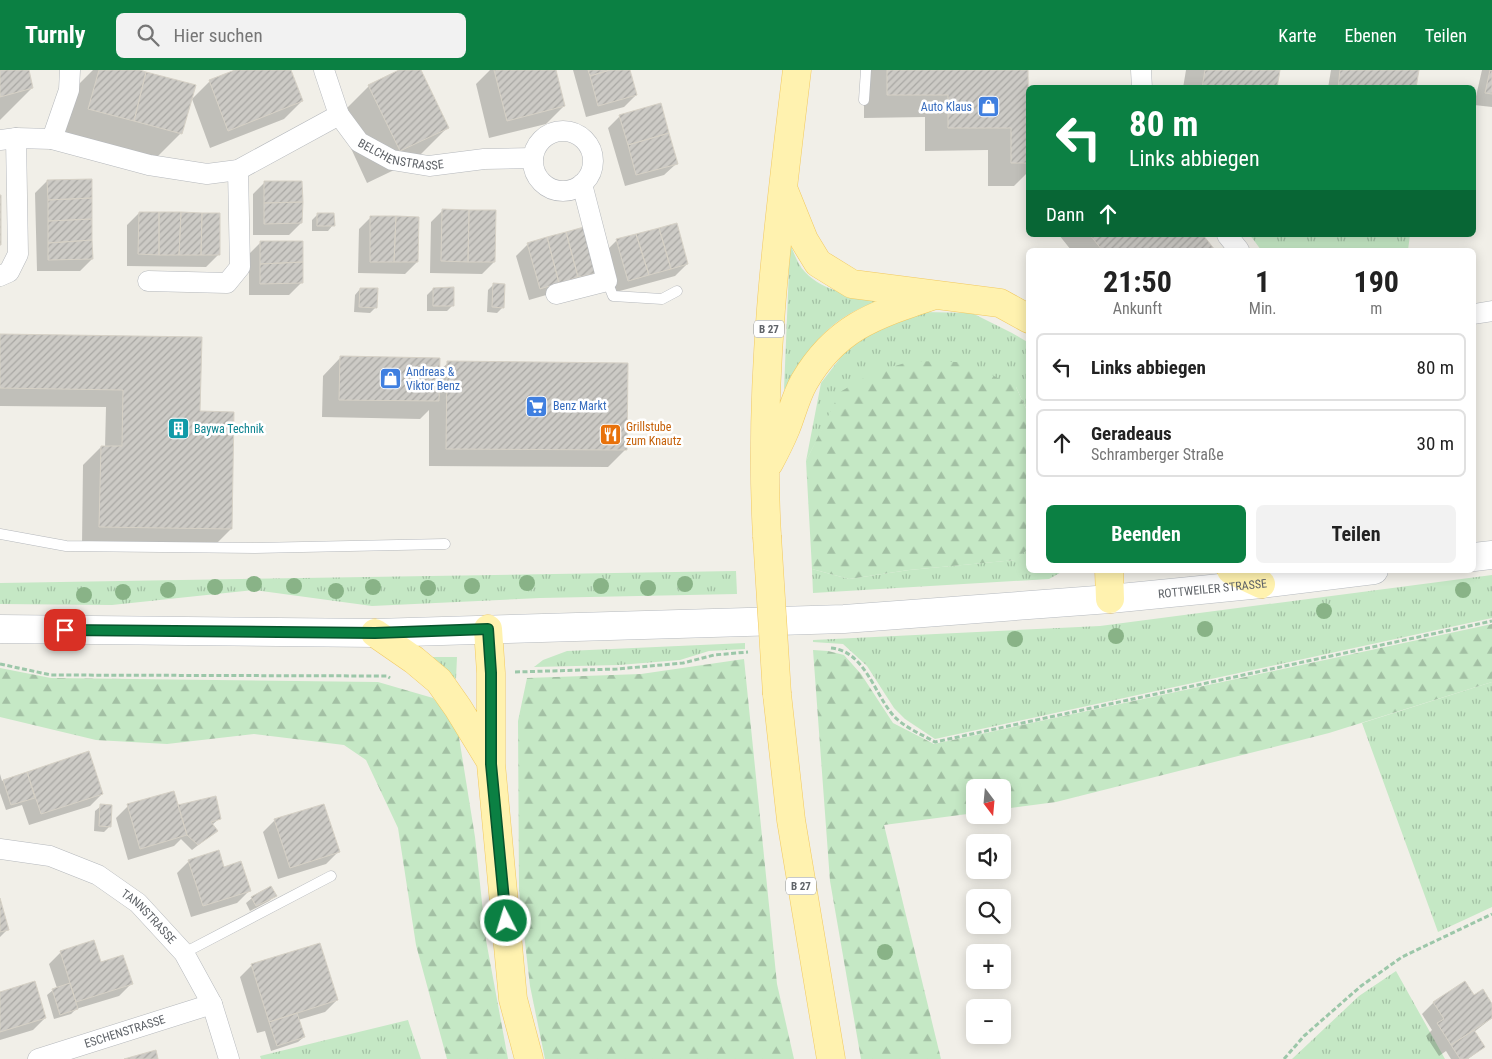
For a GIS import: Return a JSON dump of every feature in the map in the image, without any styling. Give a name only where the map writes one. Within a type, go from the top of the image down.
[{"type":"main road","name":"B 27","points":[[797,70],[776,240],[767,351],[765,471],[767,536],[777,694],[791,820],[831,1059]]},
{"type":"main road","points":[[782,187],[804,240],[818,262],[852,284],[1000,303],[1026,317]]},
{"type":"main road","points":[[765,471],[786,429],[803,383],[822,355],[844,335],[878,314],[937,294]]},
{"type":"main road","points":[[1110,573],[1110,600]]},
{"type":"main road","points":[[1237,573],[1261,584]]},
{"type":"main road","points":[[488,629],[491,673],[491,764],[513,999],[528,1059]]},
{"type":"main road","points":[[375,633],[414,660],[439,682],[458,708],[491,764]]},
{"type":"street","points":[[52,139],[69,90],[70,70]]},
{"type":"street","name":"BELCHENSTRASSE","points":[[324,70],[339,115],[359,142],[392,160],[429,166],[484,159],[533,158]]},
{"type":"street","points":[[1141,70],[1142,85]]},
{"type":"street","points":[[0,276],[10,272],[18,254],[8,139],[52,139],[149,165],[207,174],[238,170],[339,115]]},
{"type":"street","points":[[566,130],[583,138],[590,146],[593,166],[589,176],[582,184],[573,189],[562,191],[552,189],[543,184],[533,168],[533,158],[540,141],[547,135],[566,130]]},
{"type":"street","points":[[148,280],[227,283],[240,267],[238,170]]},
{"type":"street","points":[[556,294],[608,281],[582,184]]},
{"type":"street","points":[[1229,237],[1238,248]]},
{"type":"street","points":[[1476,314],[1492,311]]},
{"type":"street","points":[[1476,557],[1492,555]]},
{"type":"street","name":"ROTTWEILER STRASSE","points":[[0,629],[375,633],[844,619],[1110,600],[1350,573]]},
{"type":"street","name":"TANNSTRASSE","points":[[0,849],[50,856],[98,875],[138,904],[184,953],[212,1004],[228,1059]]},
{"type":"street","name":"ESCHENSTRASSE","points":[[38,1059],[212,1004]]},
{"type":"lane","points":[[864,100],[866,70]]},
{"type":"lane","points":[[608,281],[613,296],[662,299],[677,292]]},
{"type":"lane","points":[[0,534],[66,546],[255,548],[446,544]]},
{"type":"lane","points":[[184,953],[330,876]]},
{"type":"path","points":[[823,647],[842,649],[852,657],[867,674],[893,716],[935,742],[1492,621]]},
{"type":"path","points":[[491,673],[627,668],[683,663],[714,655],[750,652]]},
{"type":"path","points":[[0,664],[52,675],[386,676],[395,679]]},
{"type":"path","points":[[1284,1059],[1304,1036],[1361,986],[1402,957],[1492,914]]},
{"type":"green space","points":[[1251,237],[1410,237],[1408,248],[1260,248]]},
{"type":"green space","points":[[790,244],[796,259],[803,269],[822,285],[840,292],[881,299],[847,315],[833,325],[809,351],[784,390]]},
{"type":"green space","points":[[923,312],[972,313],[1012,333],[1026,341],[1026,409],[1016,387],[823,428],[806,461],[821,383],[844,353],[876,329]]},
{"type":"green space","points":[[912,361],[957,362],[986,372],[1016,387],[1026,409],[1026,551],[1016,560],[909,570],[849,579],[812,569],[806,461],[840,392],[874,372]]},
{"type":"green space","points":[[1026,551],[1026,573],[1060,573],[1049,579],[813,593],[812,569],[849,579],[909,570],[1015,560]]},
{"type":"green space","points":[[736,571],[737,594],[540,598],[372,606],[254,590],[112,605],[0,604],[0,583]]},
{"type":"green space","points":[[1492,575],[1492,618],[935,739],[905,719],[894,708],[867,666],[843,644],[813,642],[813,640],[1100,626]]},
{"type":"green space","points":[[1492,624],[1492,682],[1329,733],[1056,802],[1011,808],[1011,779],[966,779],[966,814],[884,825],[941,1059],[861,1059],[830,881],[813,650],[844,655],[861,674],[893,723],[934,744]]},
{"type":"green space","points":[[745,643],[745,649],[709,651],[680,660],[619,665],[534,667],[543,660],[567,651]]},
{"type":"green space","points":[[428,657],[457,657],[456,679]]},
{"type":"green space","points":[[744,659],[777,984],[794,1059],[545,1059],[530,986],[519,890],[518,721],[527,678],[641,674]]},
{"type":"green space","points":[[0,668],[51,678],[378,682],[433,698],[457,725],[475,837],[486,940],[508,1059],[447,1059],[416,945],[398,828],[366,760],[344,745],[254,734],[167,744],[96,740],[0,717]]},
{"type":"green space","points":[[1492,682],[1492,907],[1438,932],[1362,723]]},
{"type":"green space","points":[[1396,971],[1445,1059],[1292,1059],[1359,996]]},
{"type":"green space","points":[[408,1020],[421,1059],[261,1059],[260,1056]]},
{"type":"building","points":[[0,70],[29,70],[33,88],[0,97]]},
{"type":"building","points":[[99,70],[140,70],[146,72],[134,121],[88,109]]},
{"type":"building","points":[[235,70],[291,70],[303,101],[228,131],[209,80]]},
{"type":"building","points":[[399,70],[421,70],[449,128],[400,151],[368,85]]},
{"type":"building","points":[[494,70],[556,70],[565,106],[507,121]]},
{"type":"building","points":[[588,70],[610,70],[590,76]]},
{"type":"building","points":[[610,70],[630,70],[637,95],[598,106],[590,76]]},
{"type":"building","name":"Auto Klaus","points":[[887,70],[1028,70],[1028,85],[1026,85],[1026,163],[1011,163],[1011,128],[948,128],[948,95],[887,95]]},
{"type":"building","points":[[1205,70],[1280,70],[1278,85],[1202,85]]},
{"type":"building","points":[[1340,70],[1419,70],[1416,85],[1338,85]]},
{"type":"building","points":[[1490,70],[1492,70],[1492,94],[1485,93]]},
{"type":"building","points":[[146,72],[196,85],[182,134],[134,121]]},
{"type":"building","points":[[661,103],[669,133],[628,145],[619,115]]},
{"type":"building","points":[[669,133],[678,164],[636,175],[628,145]]},
{"type":"building","points":[[92,179],[92,198],[48,200],[47,180]]},
{"type":"building","points":[[264,181],[302,181],[303,202],[264,203]]},
{"type":"building","points":[[1,195],[1,245],[0,245]]},
{"type":"building","points":[[92,198],[92,219],[48,221],[48,200]]},
{"type":"building","points":[[303,202],[302,223],[264,224],[264,203]]},
{"type":"building","points":[[442,209],[469,210],[468,262],[441,261]]},
{"type":"building","points":[[469,210],[496,210],[495,262],[468,262]]},
{"type":"building","points":[[139,212],[159,212],[159,255],[138,254]]},
{"type":"building","points":[[159,212],[181,212],[179,255],[159,255]]},
{"type":"building","points":[[181,212],[202,213],[201,255],[179,255]]},
{"type":"building","points":[[202,213],[220,213],[220,255],[201,255]]},
{"type":"building","points":[[317,213],[334,213],[335,226],[317,226]]},
{"type":"building","points":[[370,216],[396,216],[394,262],[370,262]]},
{"type":"building","points":[[396,216],[419,217],[418,262],[394,262]]},
{"type":"building","points":[[92,219],[92,240],[48,243],[48,221]]},
{"type":"building","points":[[677,223],[688,264],[671,269],[659,228]]},
{"type":"building","points":[[584,227],[597,273],[578,277],[566,232]]},
{"type":"building","points":[[659,228],[671,269],[649,275],[636,234]]},
{"type":"building","points":[[566,232],[578,277],[559,283],[547,237]]},
{"type":"building","points":[[636,234],[649,275],[628,281],[616,239]]},
{"type":"building","points":[[547,237],[559,283],[540,289],[527,243]]},
{"type":"building","points":[[1092,237],[1205,237],[1213,248],[1100,248]]},
{"type":"building","points":[[92,240],[93,259],[48,260],[48,243]]},
{"type":"building","points":[[260,241],[303,241],[303,262],[260,264]]},
{"type":"building","points":[[303,262],[303,283],[260,284],[260,264]]},
{"type":"building","points":[[493,283],[505,284],[504,308],[492,307]]},
{"type":"building","points":[[454,287],[454,306],[433,306],[433,288]]},
{"type":"building","points":[[360,288],[378,288],[377,308],[359,307]]},
{"type":"building","name":"Baywa Technik","points":[[0,334],[202,337],[200,411],[234,412],[232,529],[99,527],[101,446],[122,446],[123,390],[0,388]]},
{"type":"building","name":"Andreas & Viktor Benz","points":[[340,356],[440,358],[439,401],[339,400]]},
{"type":"building","name":"Benz Markt","points":[[447,361],[628,363],[627,450],[446,449]]},
{"type":"building","points":[[89,751],[103,794],[41,814],[27,772]]},
{"type":"building","points":[[27,772],[35,798],[11,805],[3,780]]},
{"type":"building","points":[[174,791],[187,835],[140,849],[127,804]]},
{"type":"building","points":[[216,796],[221,819],[211,822],[218,831],[198,845],[187,835],[178,805]]},
{"type":"building","points":[[100,804],[112,805],[111,827],[99,826]]},
{"type":"building","points":[[324,804],[340,852],[290,868],[274,819]]},
{"type":"building","points":[[219,850],[224,867],[241,861],[251,891],[203,906],[188,860]]},
{"type":"building","points":[[271,886],[277,896],[256,906],[251,897]]},
{"type":"building","points":[[0,898],[9,930],[0,932]]},
{"type":"building","points":[[94,940],[101,962],[123,955],[133,984],[76,1002],[60,951]]},
{"type":"building","points":[[320,943],[338,1000],[269,1022],[251,964]]},
{"type":"building","points":[[35,981],[46,1018],[0,1032],[0,992]]},
{"type":"building","points":[[1465,981],[1474,995],[1483,989],[1492,1004],[1492,1018],[1451,1045],[1437,1023],[1444,1019],[1433,1002]]},
{"type":"building","points":[[70,983],[78,1009],[60,1015],[52,989]]},
{"type":"building","points":[[297,1013],[305,1037],[277,1046],[269,1022]]},
{"type":"building","points":[[1474,1030],[1485,1047],[1467,1059],[1460,1059],[1451,1045]]},
{"type":"building","points":[[156,1050],[158,1059],[124,1059]]},
{"type":"place","name":"Auto Klaus","points":[[988,107]]},
{"type":"place","name":"Andreas & Viktor Benz","points":[[390,379]]},
{"type":"place","name":"Benz Markt","points":[[537,406]]},
{"type":"place","name":"Baywa Technik","points":[[178,429]]},
{"type":"place","name":"Grillstube zum Knautz","points":[[610,434]]},
{"type":"route","points":[[65,630],[375,633],[488,629],[491,673],[491,764],[506,921]]}]
